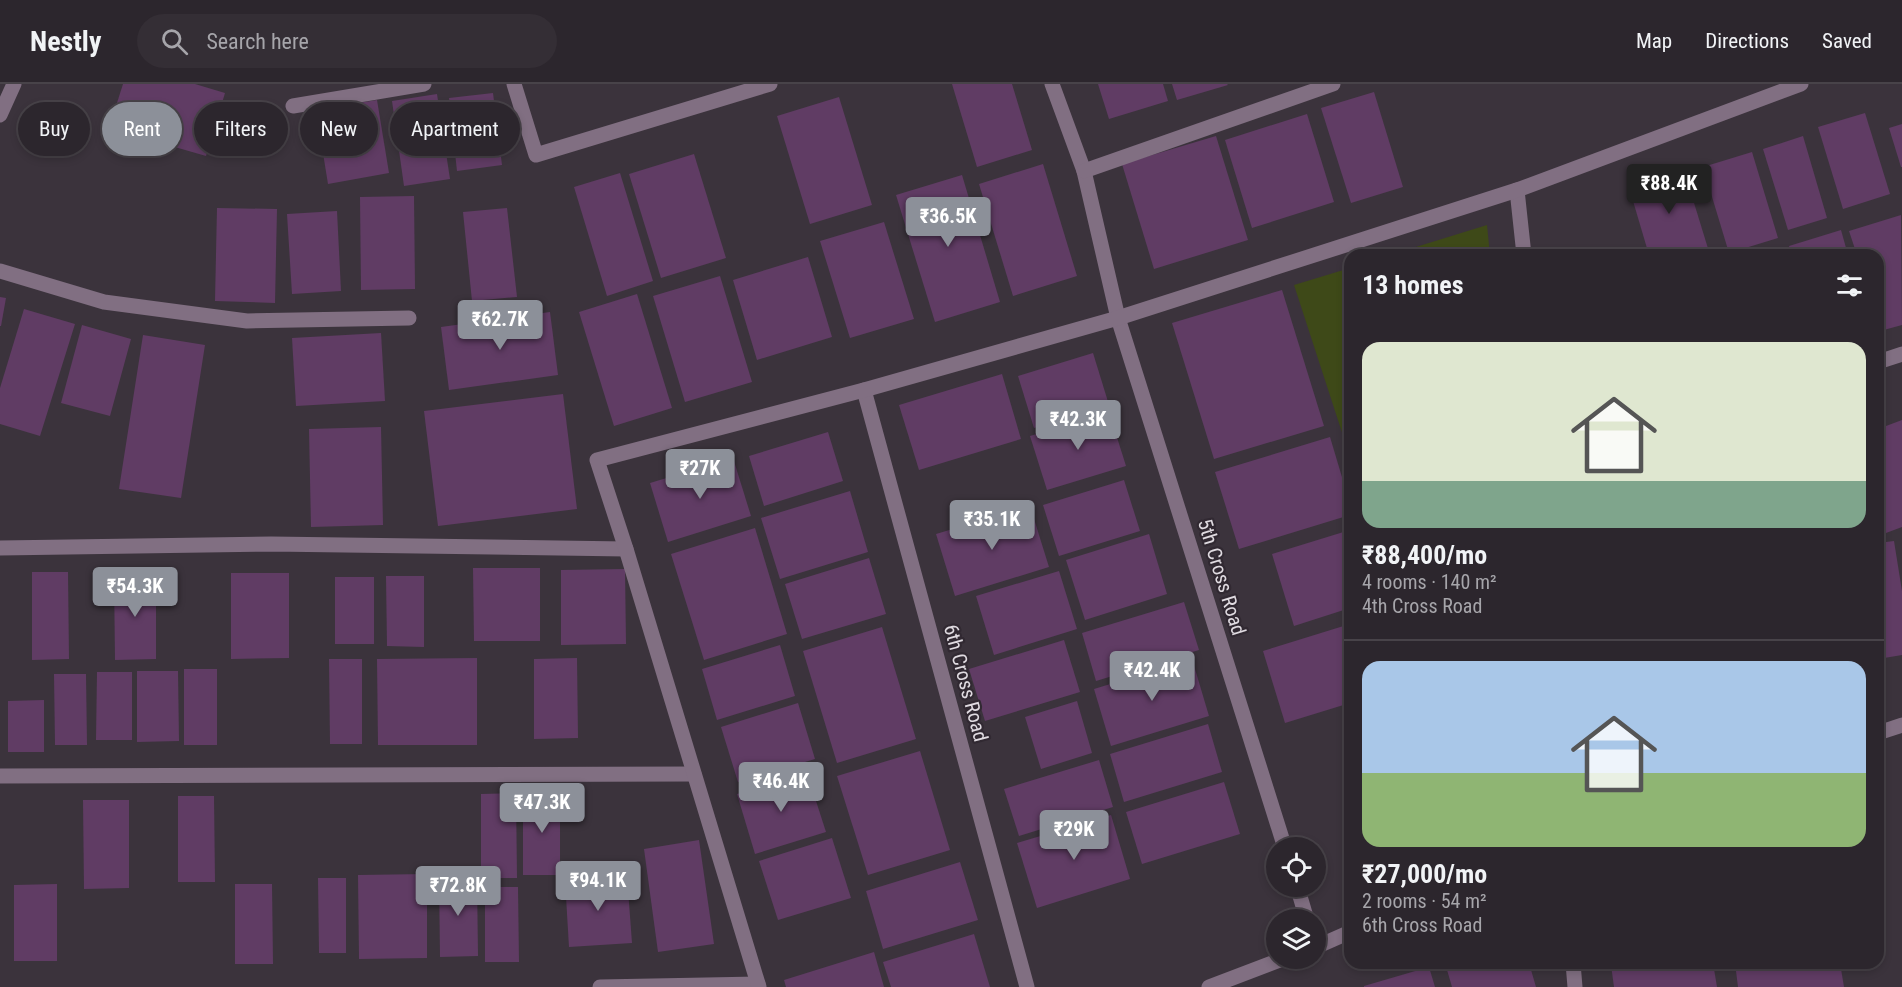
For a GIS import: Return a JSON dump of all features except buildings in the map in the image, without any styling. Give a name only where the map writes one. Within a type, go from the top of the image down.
[{"type":"street","points":[[0,115],[14,84]]},
{"type":"street","points":[[292,106],[424,84]]},
{"type":"street","points":[[514,84],[536,156],[770,84]]},
{"type":"street","name":"5th Cross Road","points":[[1052,84],[1084,171],[1118,318],[1282,837]]},
{"type":"street","points":[[1084,171],[1333,84]]},
{"type":"street","points":[[600,987],[758,986],[597,460],[864,390],[1118,318],[1517,190],[1801,84]]},
{"type":"street","points":[[1517,190],[1523,249]]},
{"type":"street","points":[[0,271],[104,302],[247,321],[409,318]]},
{"type":"street","points":[[1884,360],[1902,354]]},
{"type":"street","name":"6th Cross Road","points":[[864,390],[1027,987]]},
{"type":"street","points":[[0,548],[271,544],[626,549]]},
{"type":"street","points":[[1884,731],[1902,725]]},
{"type":"street","points":[[0,776],[694,774]]},
{"type":"street","points":[[1326,942],[1344,934]]},
{"type":"street","points":[[1209,987],[1266,965]]},
{"type":"street","points":[[1574,969],[1575,987]]},
{"type":"green space","points":[[1487,225],[1489,249],[1409,249]]},
{"type":"green space","points":[[1344,270],[1344,439],[1294,285]]}]
